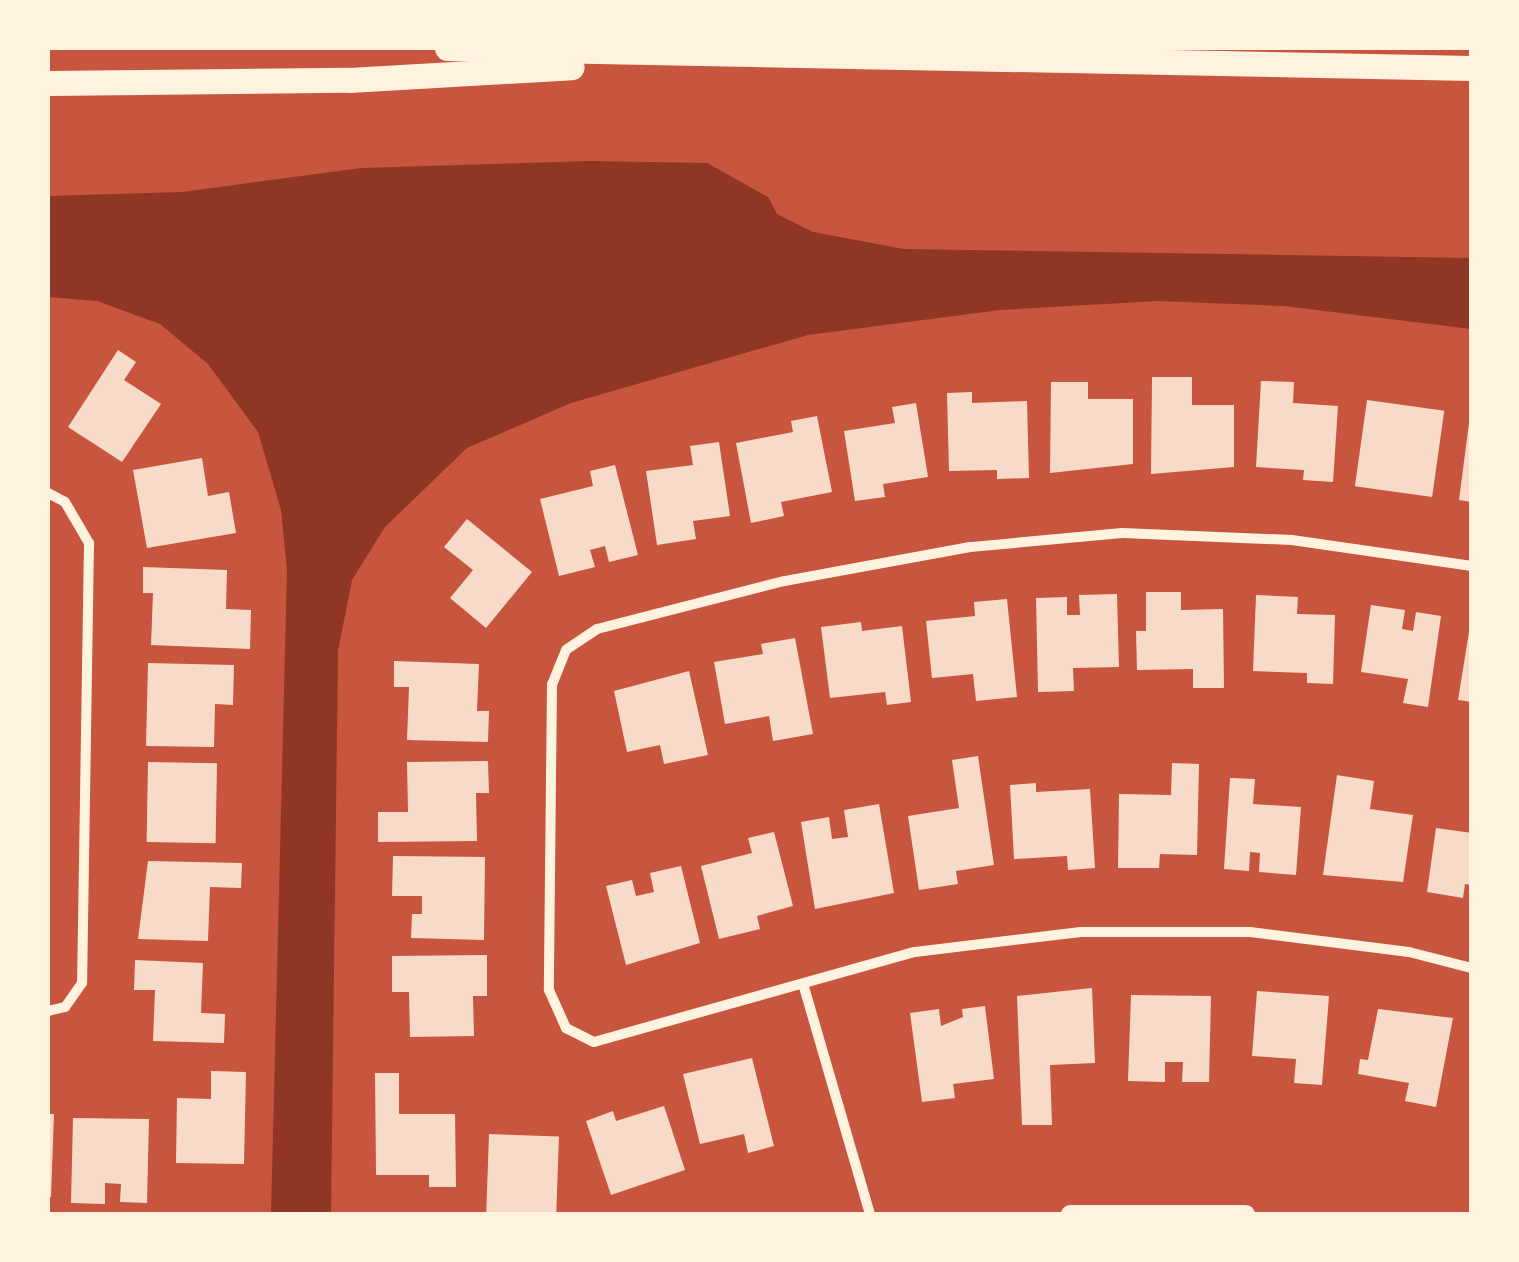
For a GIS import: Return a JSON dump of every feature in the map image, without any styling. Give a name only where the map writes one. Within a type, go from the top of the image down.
[{"type":"highway","points":[[446,48],[717,58],[1472,68]]},
{"type":"highway","points":[[48,82],[348,80],[717,58]]},
{"type":"street","points":[[48,493],[65,502],[90,543],[82,983],[65,1007],[48,1011]]},
{"type":"street","points":[[1472,566],[1292,540],[1122,533],[970,547],[597,629],[566,650],[552,684],[549,990],[566,1028],[594,1042],[804,987],[915,952],[1081,932],[1250,932],[1409,952],[1472,968]]},
{"type":"street","points":[[804,987],[870,1214]]},
{"type":"street","points":[[1070,1214],[1246,1214]]},
{"type":"shaded area","points":[[590,161],[707,163],[768,197],[777,214],[813,232],[904,249],[1471,258],[1471,329],[1284,306],[1158,301],[1000,310],[808,335],[571,403],[467,448],[385,527],[352,580],[338,651],[331,1214],[271,1214],[287,570],[281,510],[258,432],[208,364],[160,324],[97,301],[48,297],[48,196],[182,192],[361,168]]},
{"type":"building","points":[[118,350],[136,362],[124,380],[161,404],[122,462],[68,427]]},
{"type":"building","points":[[1152,377],[1192,377],[1192,405],[1234,405],[1234,467],[1151,474]]},
{"type":"building","points":[[1261,381],[1294,382],[1293,403],[1338,406],[1333,482],[1303,480],[1304,470],[1256,467]]},
{"type":"building","points":[[1051,382],[1088,382],[1088,399],[1133,399],[1133,464],[1050,473]]},
{"type":"building","points":[[972,392],[972,403],[1027,401],[1029,478],[997,479],[997,470],[949,471],[947,393]]},
{"type":"building","points":[[1367,400],[1444,411],[1432,497],[1355,486]]},
{"type":"building","points":[[916,403],[928,477],[883,484],[885,497],[855,501],[844,431],[895,423],[892,407]]},
{"type":"building","points":[[817,416],[832,492],[781,502],[784,516],[751,523],[736,443],[793,432],[791,421]]},
{"type":"building","points":[[1469,423],[1472,424],[1472,502],[1459,500]]},
{"type":"building","points":[[719,442],[730,516],[693,521],[696,539],[657,545],[646,471],[693,465],[690,446]]},
{"type":"building","points":[[202,458],[208,496],[229,492],[236,533],[147,548],[133,470]]},
{"type":"building","points":[[615,465],[638,555],[609,562],[605,546],[590,550],[595,567],[559,576],[540,499],[593,486],[590,471]]},
{"type":"building","points":[[467,519],[532,572],[486,628],[450,598],[473,570],[444,547]]},
{"type":"building","points":[[143,567],[227,570],[226,609],[251,610],[250,649],[151,645],[153,593],[143,593]]},
{"type":"building","points":[[1146,592],[1181,592],[1181,610],[1223,609],[1224,688],[1193,688],[1193,669],[1137,670],[1136,631],[1146,631]]},
{"type":"building","points":[[1117,594],[1119,667],[1073,668],[1074,691],[1038,692],[1036,598],[1067,597],[1067,615],[1080,615],[1079,595]]},
{"type":"building","points":[[1256,595],[1298,597],[1297,614],[1335,615],[1333,684],[1307,683],[1307,673],[1253,671]]},
{"type":"building","points":[[1007,599],[1017,697],[976,701],[973,674],[932,678],[926,621],[975,616],[974,602]]},
{"type":"building","points":[[1371,605],[1405,610],[1402,629],[1413,631],[1416,612],[1441,616],[1428,707],[1403,703],[1408,679],[1361,672]]},
{"type":"building","points":[[861,622],[862,631],[902,626],[911,702],[887,705],[885,692],[830,698],[821,627]]},
{"type":"building","points":[[1472,632],[1472,702],[1458,700]]},
{"type":"building","points":[[795,638],[813,734],[773,741],[769,716],[725,724],[714,662],[763,654],[761,644]]},
{"type":"building","points":[[394,661],[479,664],[477,711],[489,711],[488,742],[407,740],[409,687],[394,687]]},
{"type":"building","points":[[148,663],[234,665],[233,705],[215,704],[214,747],[146,746]]},
{"type":"building","points":[[689,671],[708,755],[664,764],[660,745],[627,752],[614,691]]},
{"type":"building","points":[[978,756],[994,865],[956,871],[958,884],[919,890],[908,816],[959,808],[952,760]]},
{"type":"building","points":[[488,761],[489,793],[476,793],[477,841],[378,842],[378,812],[408,812],[407,762]]},
{"type":"building","points":[[148,762],[217,763],[216,843],[147,842]]},
{"type":"building","points":[[1172,763],[1199,764],[1197,855],[1160,854],[1159,868],[1118,868],[1119,794],[1171,795]]},
{"type":"building","points":[[1337,775],[1374,781],[1370,809],[1413,815],[1403,882],[1323,875]]},
{"type":"building","points":[[1230,778],[1255,779],[1253,804],[1301,807],[1296,875],[1259,872],[1260,853],[1250,852],[1249,871],[1224,869]]},
{"type":"building","points":[[1036,783],[1036,792],[1090,789],[1095,868],[1068,870],[1067,856],[1014,859],[1010,785]]},
{"type":"building","points":[[879,804],[894,893],[815,909],[801,822],[829,817],[832,839],[848,837],[844,810]]},
{"type":"building","points":[[1436,828],[1472,833],[1472,885],[1465,884],[1463,898],[1427,892]]},
{"type":"building","points":[[774,832],[793,906],[757,916],[760,929],[719,939],[701,866],[752,853],[748,838]]},
{"type":"building","points":[[393,856],[485,857],[484,940],[411,938],[412,914],[422,914],[422,896],[392,896]]},
{"type":"building","points":[[148,861],[242,863],[241,888],[210,887],[208,941],[138,939]]},
{"type":"building","points":[[681,866],[700,943],[626,965],[606,886],[632,880],[636,896],[654,892],[650,873]]},
{"type":"building","points":[[487,955],[487,996],[473,996],[474,1036],[410,1037],[409,992],[392,992],[392,956]]},
{"type":"building","points":[[135,960],[203,963],[201,1013],[225,1014],[224,1043],[153,1041],[155,990],[134,990]]},
{"type":"building","points":[[1092,988],[1095,1063],[1050,1065],[1052,1125],[1022,1125],[1017,996]]},
{"type":"building","points":[[1257,991],[1329,996],[1322,1085],[1294,1083],[1296,1059],[1252,1056]]},
{"type":"building","points":[[1131,995],[1211,996],[1209,1082],[1182,1082],[1183,1062],[1165,1062],[1165,1082],[1128,1081]]},
{"type":"building","points":[[985,1006],[994,1079],[953,1084],[955,1098],[922,1102],[910,1013],[939,1009],[941,1026],[963,1017],[962,1009]]},
{"type":"building","points":[[1378,1009],[1453,1018],[1436,1107],[1405,1101],[1409,1083],[1358,1074],[1360,1059],[1368,1060]]},
{"type":"building","points":[[752,1058],[774,1146],[748,1153],[744,1134],[700,1144],[683,1074]]},
{"type":"building","points":[[211,1071],[246,1072],[244,1164],[176,1163],[177,1098],[211,1099]]},
{"type":"building","points":[[375,1073],[399,1073],[399,1114],[455,1114],[456,1187],[429,1187],[429,1175],[376,1175]]},
{"type":"building","points":[[664,1106],[685,1170],[611,1195],[586,1121],[613,1111],[616,1121]]},
{"type":"building","points":[[48,1114],[54,1114],[51,1197],[48,1197]]},
{"type":"building","points":[[73,1118],[149,1119],[147,1203],[120,1202],[121,1184],[105,1183],[105,1204],[71,1203]]},
{"type":"building","points":[[489,1134],[559,1136],[556,1214],[486,1214]]}]
